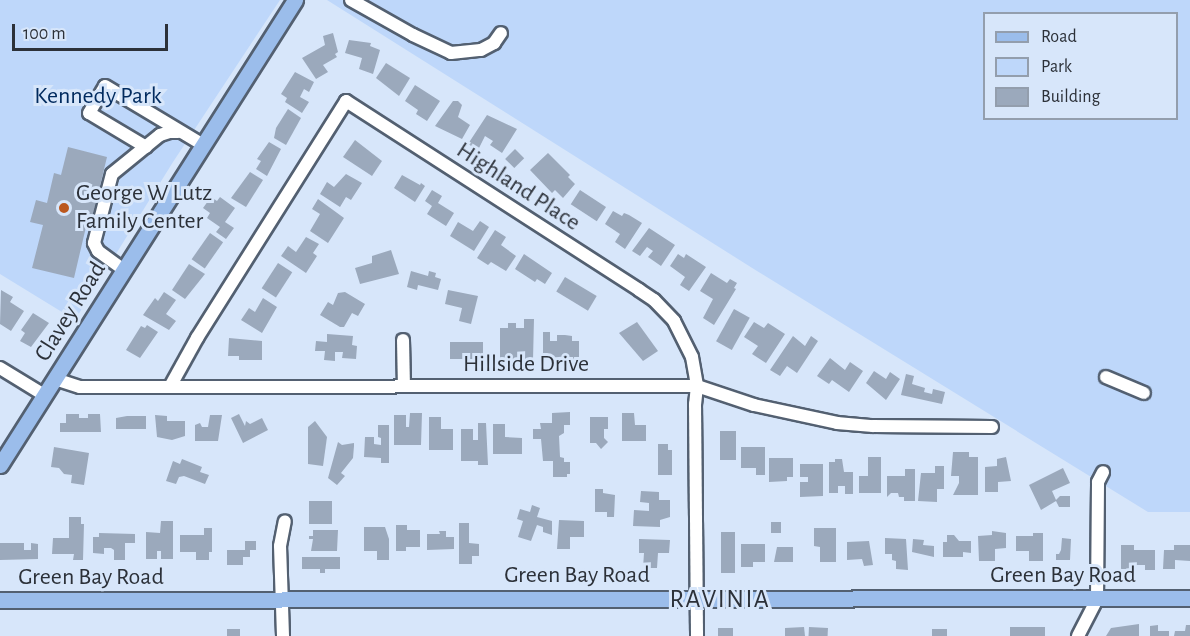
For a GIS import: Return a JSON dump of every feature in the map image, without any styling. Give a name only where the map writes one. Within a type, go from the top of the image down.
[{"type":"main road","name":"Clavey Road","points":[[0,465],[295,0]]},
{"type":"main road","name":"Green Bay Road","points":[[0,600],[1190,598]]},
{"type":"street","points":[[351,0],[413,35],[451,53],[481,50],[494,43],[501,33]]},
{"type":"street","points":[[146,147],[89,113],[105,86],[203,145]]},
{"type":"street","name":"Highland Place","points":[[171,385],[197,338],[346,101],[654,300],[674,321],[692,357],[697,386],[695,416],[697,636]]},
{"type":"street","points":[[124,270],[98,250],[94,243],[112,174],[160,135],[178,132]]},
{"type":"street","points":[[403,340],[404,386]]},
{"type":"street","points":[[0,368],[44,395]]},
{"type":"street","points":[[1106,377],[1144,393]]},
{"type":"street","name":"Hillside Drive","points":[[55,379],[80,387],[171,385],[697,386],[754,405],[837,423],[873,426],[992,427]]},
{"type":"street","points":[[1078,636],[1097,599],[1100,477]]},
{"type":"street","points":[[283,636],[280,546],[285,521]]},
{"type":"green space","name":"Kennedy Park","points":[[0,0],[280,0],[173,162],[75,320],[0,274]]},
{"type":"green space","points":[[327,0],[1190,0],[1190,512],[1148,512],[757,271]]},
{"type":"building","points":[[333,33],[338,52],[335,54],[337,57],[323,65],[328,72],[316,79],[302,58],[325,45],[323,36]]},
{"type":"building","points":[[349,40],[371,43],[370,46],[380,50],[373,74],[359,69],[362,58],[345,53]]},
{"type":"building","points":[[386,63],[410,78],[399,96],[376,78]]},
{"type":"building","points":[[295,72],[314,82],[309,92],[304,89],[300,97],[309,102],[302,113],[285,102],[287,98],[281,94]]},
{"type":"building","points":[[415,85],[440,101],[427,121],[416,114],[418,110],[405,101]]},
{"type":"building","points":[[453,101],[458,101],[462,105],[458,117],[470,125],[462,139],[435,126]]},
{"type":"building","points":[[288,109],[301,118],[286,145],[274,138],[276,128]]},
{"type":"building","points":[[487,115],[517,129],[502,153],[490,145],[493,141],[485,136],[478,150],[468,144]]},
{"type":"building","points":[[355,140],[382,161],[372,176],[343,157]]},
{"type":"building","points":[[269,142],[281,149],[267,176],[256,169],[261,161],[257,159]]},
{"type":"building","name":"George W Lutz Family Center","points":[[68,147],[107,157],[93,215],[89,214],[74,278],[32,268],[43,225],[30,222],[36,200],[47,203],[54,173],[61,175]]},
{"type":"building","points":[[515,149],[524,158],[514,168],[505,159]]},
{"type":"building","points":[[548,153],[570,175],[568,177],[575,184],[563,198],[555,190],[552,193],[530,170]]},
{"type":"building","points":[[250,172],[263,180],[246,207],[231,198]]},
{"type":"building","points":[[346,174],[362,183],[351,200],[346,197],[340,207],[320,194],[327,182],[334,187]]},
{"type":"building","points":[[402,175],[425,186],[415,202],[394,188]]},
{"type":"building","points":[[432,190],[442,196],[438,203],[454,213],[446,226],[427,214],[432,206],[425,201]]},
{"type":"building","points":[[580,190],[606,207],[597,221],[571,204]]},
{"type":"building","points":[[211,197],[217,201],[220,197],[235,208],[225,222],[234,228],[226,239],[216,232],[220,227],[207,218],[210,213],[203,208]]},
{"type":"building","points":[[318,199],[344,218],[328,243],[310,231],[320,214],[312,209]]},
{"type":"building","points":[[613,211],[622,216],[624,213],[629,215],[642,223],[625,249],[615,242],[620,234],[605,224]]},
{"type":"building","points":[[480,221],[489,227],[474,251],[450,236],[458,222],[473,231]]},
{"type":"building","points":[[649,228],[675,245],[661,266],[648,257],[653,251],[647,247],[640,256],[632,251]]},
{"type":"building","points":[[495,230],[506,237],[501,245],[516,256],[506,271],[491,262],[488,265],[477,258]]},
{"type":"building","points":[[210,233],[223,242],[205,268],[192,259]]},
{"type":"building","points":[[306,237],[319,244],[313,253],[317,256],[306,273],[281,256],[288,246],[296,252]]},
{"type":"building","points":[[391,250],[399,274],[360,284],[355,268],[372,263],[372,256]]},
{"type":"building","points":[[524,254],[552,273],[545,284],[537,279],[535,282],[515,269]]},
{"type":"building","points":[[678,254],[684,258],[686,254],[706,267],[689,291],[680,285],[685,277],[670,266]]},
{"type":"building","points":[[278,263],[292,272],[276,297],[262,288]]},
{"type":"building","points":[[189,264],[205,274],[185,299],[172,290]]},
{"type":"building","points":[[411,271],[428,276],[429,271],[436,273],[435,277],[441,279],[438,290],[418,285],[417,290],[407,287]]},
{"type":"building","points":[[711,273],[727,283],[730,279],[737,283],[734,288],[736,289],[714,325],[703,318],[713,299],[700,291]]},
{"type":"building","points":[[565,277],[597,296],[588,311],[556,292]]},
{"type":"building","points":[[1,290],[13,297],[10,302],[24,311],[11,331],[0,324]]},
{"type":"building","points":[[448,290],[478,296],[471,324],[459,321],[462,308],[445,304]]},
{"type":"building","points":[[164,292],[176,300],[166,314],[176,321],[169,330],[143,315],[155,298],[158,301]]},
{"type":"building","points":[[345,292],[365,304],[358,316],[352,313],[344,327],[340,327],[320,315],[328,302],[333,305],[338,293]]},
{"type":"building","points":[[263,298],[277,307],[262,333],[241,320],[249,308],[255,312]]},
{"type":"building","points":[[734,309],[750,318],[732,350],[716,341]]},
{"type":"building","points":[[33,313],[49,323],[31,347],[20,341],[25,333],[21,330]]},
{"type":"building","points":[[524,319],[534,319],[533,360],[500,360],[500,328],[508,328],[508,323],[516,323],[516,328],[524,328]]},
{"type":"building","points":[[637,322],[658,351],[643,361],[619,333]]},
{"type":"building","points":[[754,322],[764,328],[768,323],[785,334],[766,363],[752,354],[758,346],[744,337]]},
{"type":"building","points":[[147,325],[158,332],[140,358],[126,350],[141,326],[145,328]]},
{"type":"building","points":[[543,332],[550,332],[550,341],[557,341],[557,335],[565,335],[572,336],[572,341],[579,341],[579,360],[543,358]]},
{"type":"building","points":[[327,334],[353,336],[352,345],[357,346],[356,359],[342,358],[343,352],[335,352],[335,361],[324,360],[325,351],[315,351],[316,341],[327,342]]},
{"type":"building","points":[[793,336],[805,346],[811,336],[818,341],[797,373],[787,366],[780,376],[770,370]]},
{"type":"building","points":[[229,338],[262,341],[262,360],[239,360],[239,356],[228,356]]},
{"type":"building","points":[[450,342],[483,342],[483,359],[450,359]]},
{"type":"building","points":[[830,358],[845,370],[850,362],[863,371],[849,392],[832,380],[829,384],[817,376]]},
{"type":"building","points":[[874,371],[886,379],[890,372],[900,379],[886,400],[866,383]]},
{"type":"building","points":[[906,374],[914,376],[912,384],[925,388],[924,392],[932,394],[933,389],[945,392],[942,404],[901,395]]},
{"type":"building","points":[[570,412],[570,425],[564,425],[564,433],[559,436],[560,457],[564,458],[564,462],[570,462],[570,474],[567,474],[567,477],[553,477],[553,461],[543,461],[541,439],[533,439],[533,429],[541,429],[540,423],[552,423],[552,413]]},
{"type":"building","points":[[410,413],[422,413],[421,445],[394,445],[394,415],[406,415],[406,427],[409,427]]},
{"type":"building","points":[[622,413],[634,413],[635,425],[646,425],[646,441],[622,441]]},
{"type":"building","points":[[66,414],[79,414],[79,418],[88,418],[88,414],[100,414],[101,432],[60,432],[60,423],[66,423]]},
{"type":"building","points":[[239,414],[245,426],[246,421],[250,424],[262,418],[268,430],[243,443],[231,418]]},
{"type":"building","points":[[155,415],[167,416],[167,421],[185,421],[185,436],[172,440],[157,437]]},
{"type":"building","points":[[210,415],[222,415],[218,441],[195,441],[195,425],[200,423],[202,427],[208,427]]},
{"type":"building","points":[[146,416],[146,429],[116,429],[116,418]]},
{"type":"building","points":[[429,417],[441,417],[441,429],[453,429],[453,450],[429,450]]},
{"type":"building","points":[[590,417],[608,417],[608,429],[604,429],[604,438],[608,442],[601,449],[596,443],[590,443]]},
{"type":"building","points":[[315,421],[327,437],[323,466],[308,464],[308,427]]},
{"type":"building","points":[[478,423],[486,423],[488,465],[478,465],[478,461],[461,461],[461,429],[473,429],[473,440],[478,440]]},
{"type":"building","points":[[493,424],[505,424],[505,437],[522,438],[522,454],[493,454]]},
{"type":"building","points":[[378,425],[389,425],[389,463],[381,463],[381,458],[364,457],[365,437],[374,437],[374,444],[381,445]]},
{"type":"building","points":[[720,431],[736,431],[736,460],[720,460]]},
{"type":"building","points":[[338,442],[342,445],[354,443],[354,446],[353,458],[341,473],[345,476],[337,485],[328,478]]},
{"type":"building","points":[[658,444],[668,444],[668,450],[672,450],[672,475],[658,475]]},
{"type":"building","points":[[54,447],[89,453],[84,485],[71,483],[72,475],[64,474],[59,468],[51,467]]},
{"type":"building","points":[[741,447],[765,447],[765,475],[756,475],[756,468],[741,468]]},
{"type":"building","points":[[953,452],[969,452],[969,457],[978,457],[978,495],[953,495],[959,483],[959,476],[951,476]]},
{"type":"building","points":[[868,457],[881,457],[881,493],[859,493],[859,476],[868,476]]},
{"type":"building","points":[[1006,457],[1011,481],[998,482],[998,492],[985,492],[985,467],[997,466],[997,459]]},
{"type":"building","points":[[769,458],[793,458],[793,477],[787,477],[787,481],[769,482]]},
{"type":"building","points":[[182,459],[202,467],[200,472],[209,475],[205,484],[184,476],[179,477],[176,484],[166,481],[173,461],[180,464]]},
{"type":"building","points":[[835,459],[842,459],[844,472],[853,472],[853,494],[845,494],[845,486],[838,486],[838,493],[829,493],[829,462],[835,462]]},
{"type":"building","points":[[800,464],[823,464],[823,496],[800,497],[800,482],[808,482],[808,477],[800,477]]},
{"type":"building","points":[[935,466],[944,466],[944,489],[937,489],[937,502],[918,501],[921,473],[935,473]]},
{"type":"building","points":[[1063,468],[1070,483],[1052,491],[1056,500],[1060,496],[1070,496],[1070,507],[1059,507],[1056,501],[1041,510],[1029,485]]},
{"type":"building","points":[[905,469],[915,469],[915,501],[904,501],[904,497],[899,497],[898,493],[891,493],[887,497],[887,476],[905,476]]},
{"type":"building","points":[[595,489],[603,489],[603,493],[615,495],[614,517],[607,517],[607,512],[595,512]]},
{"type":"building","points":[[641,491],[659,492],[659,500],[670,500],[670,517],[660,520],[660,527],[633,526],[634,510],[649,511],[649,503],[640,502]]},
{"type":"building","points":[[309,501],[332,501],[332,524],[309,524]]},
{"type":"building","points":[[532,505],[540,508],[537,517],[552,521],[552,535],[543,532],[543,527],[537,525],[531,541],[518,537],[523,521],[517,519],[520,509],[530,512]]},
{"type":"building","points":[[69,517],[81,517],[81,524],[84,524],[83,560],[73,560],[74,554],[52,554],[53,538],[69,538]]},
{"type":"building","points":[[559,520],[584,521],[584,537],[570,537],[570,549],[557,549]]},
{"type":"building","points":[[161,521],[173,521],[173,559],[161,559],[161,551],[157,551],[157,559],[146,559],[146,532],[160,533]]},
{"type":"building","points":[[771,522],[781,522],[781,533],[771,533]]},
{"type":"building","points":[[459,523],[469,523],[469,543],[479,544],[479,556],[472,556],[472,564],[459,564]]},
{"type":"building","points":[[396,525],[407,525],[407,530],[420,530],[420,547],[406,547],[406,551],[396,551]]},
{"type":"building","points":[[364,527],[385,527],[389,539],[389,560],[377,560],[377,551],[364,551]]},
{"type":"building","points":[[204,528],[212,528],[212,552],[209,552],[209,560],[196,560],[196,552],[180,552],[180,535],[204,535]]},
{"type":"building","points":[[814,528],[836,528],[836,562],[820,562],[820,547],[814,546]]},
{"type":"building","points":[[313,530],[338,530],[337,551],[311,551],[313,539],[309,539],[309,536],[313,536]]},
{"type":"building","points":[[439,531],[446,531],[446,537],[454,537],[454,549],[427,550],[427,534],[440,534]]},
{"type":"building","points":[[992,531],[1006,533],[1006,548],[995,549],[995,561],[979,561],[978,536],[992,535]]},
{"type":"building","points":[[721,532],[735,532],[735,573],[721,573]]},
{"type":"building","points":[[99,533],[135,534],[135,543],[125,543],[125,560],[114,560],[114,550],[111,548],[104,548],[104,554],[93,553],[93,537],[99,537]]},
{"type":"building","points":[[1033,533],[1043,533],[1043,561],[1029,561],[1029,551],[1016,551],[1016,536],[1033,536]]},
{"type":"building","points":[[947,535],[954,535],[959,541],[971,541],[971,553],[963,552],[963,557],[943,557],[943,542],[947,542]]},
{"type":"building","points":[[885,538],[906,539],[908,570],[896,569],[896,561],[892,560],[892,554],[885,554]]},
{"type":"building","points":[[1062,538],[1071,539],[1070,560],[1056,560],[1056,554],[1059,554],[1061,550]]},
{"type":"building","points":[[639,539],[670,540],[669,553],[658,553],[657,568],[643,568],[644,553],[639,553]]},
{"type":"building","points":[[913,539],[924,540],[923,545],[934,546],[934,557],[912,552]]},
{"type":"building","points":[[245,541],[256,541],[256,550],[250,550],[250,557],[243,557],[243,565],[227,565],[227,550],[245,550]]},
{"type":"building","points":[[869,541],[873,565],[864,566],[862,559],[847,560],[847,542]]},
{"type":"building","points":[[0,543],[24,543],[24,550],[31,550],[31,543],[38,544],[38,559],[0,560]]},
{"type":"building","points":[[741,544],[765,544],[765,562],[753,562],[753,567],[741,567]]},
{"type":"building","points":[[1121,545],[1134,545],[1134,550],[1155,550],[1155,570],[1145,570],[1145,565],[1134,565],[1134,569],[1121,569]]},
{"type":"building","points":[[1174,545],[1190,545],[1190,561],[1175,560],[1175,569],[1163,569],[1164,550],[1174,550]]},
{"type":"building","points":[[777,547],[793,547],[793,562],[774,562]]},
{"type":"building","points":[[302,557],[340,557],[340,569],[325,569],[325,573],[320,573],[320,569],[302,569]]},
{"type":"building","points":[[1139,624],[1139,636],[1106,636],[1111,628]]},
{"type":"building","points":[[1158,625],[1158,631],[1169,631],[1169,636],[1150,636],[1150,626]]},
{"type":"building","points":[[1186,625],[1190,625],[1190,636],[1174,636],[1175,631],[1185,631]]},
{"type":"building","points":[[804,627],[805,636],[785,636],[785,628]]},
{"type":"building","points":[[809,627],[828,628],[828,636],[809,636]]},
{"type":"building","points":[[1010,627],[1045,627],[1045,636],[1010,636]]},
{"type":"building","points":[[718,628],[733,628],[733,636],[718,636]]},
{"type":"building","points":[[227,629],[240,629],[240,636],[227,636]]},
{"type":"building","points":[[932,629],[947,629],[947,636],[932,636]]},
{"type":"place","name":"George W Lutz Family Center","points":[[64,208]]},
{"type":"district","name":"RAVINIA","points":[[720,600]]}]
